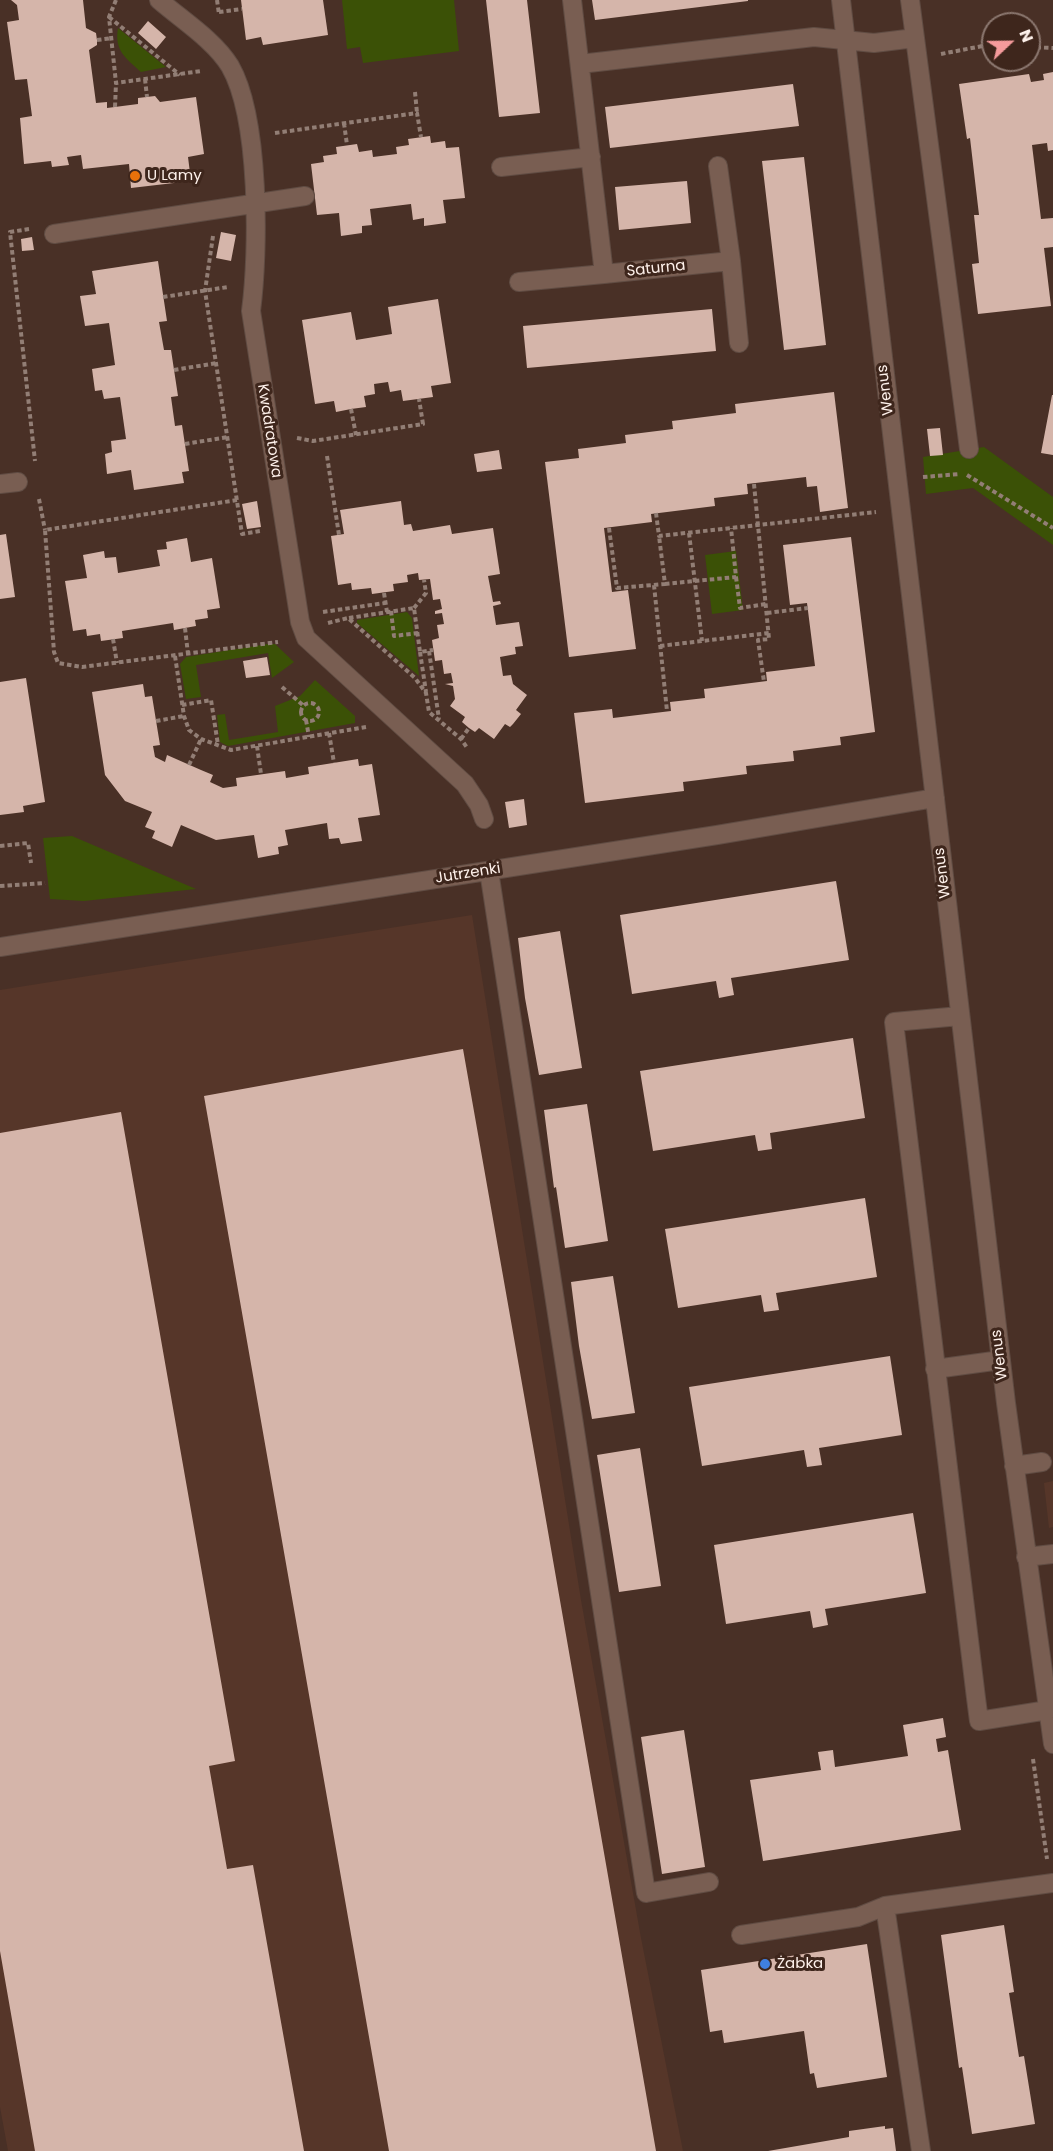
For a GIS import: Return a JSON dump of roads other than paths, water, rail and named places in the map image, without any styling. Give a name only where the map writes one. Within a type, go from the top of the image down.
[{"type":"street","name":"Kwadratowa","points":[[159,0],[220,54],[230,66],[246,118],[256,204],[256,268],[251,311],[300,622],[306,638],[465,784],[479,805],[484,819]]},
{"type":"street","points":[[572,0],[604,274]]},
{"type":"street","name":"Wenus","points":[[841,0],[1001,1360],[1053,1744]]},
{"type":"street","points":[[910,0],[969,449]]},
{"type":"street","points":[[580,64],[814,37],[874,43],[915,38]]},
{"type":"street","points":[[501,167],[591,157]]},
{"type":"street","points":[[718,166],[739,343]]},
{"type":"street","points":[[54,234],[305,196]]},
{"type":"street","name":"Saturna","points":[[519,282],[731,261]]},
{"type":"street","name":"Jutrzenki","points":[[0,947],[489,871],[935,798]]},
{"type":"street","points":[[489,871],[646,1893],[709,1882]]},
{"type":"street","points":[[960,1016],[894,1022],[979,1720],[1048,1710]]},
{"type":"street","points":[[935,1369],[1001,1360]]},
{"type":"street","points":[[1014,1466],[1042,1461]]},
{"type":"street","points":[[1026,1557],[1053,1554]]},
{"type":"street","points":[[741,1935],[858,1917],[885,1906],[1053,1883]]},
{"type":"street","points":[[885,1906],[921,2151]]},
{"type":"place","name":"U Lamy","points":[[135,176]]},
{"type":"place","name":"Żabka","points":[[765,1964]]}]
